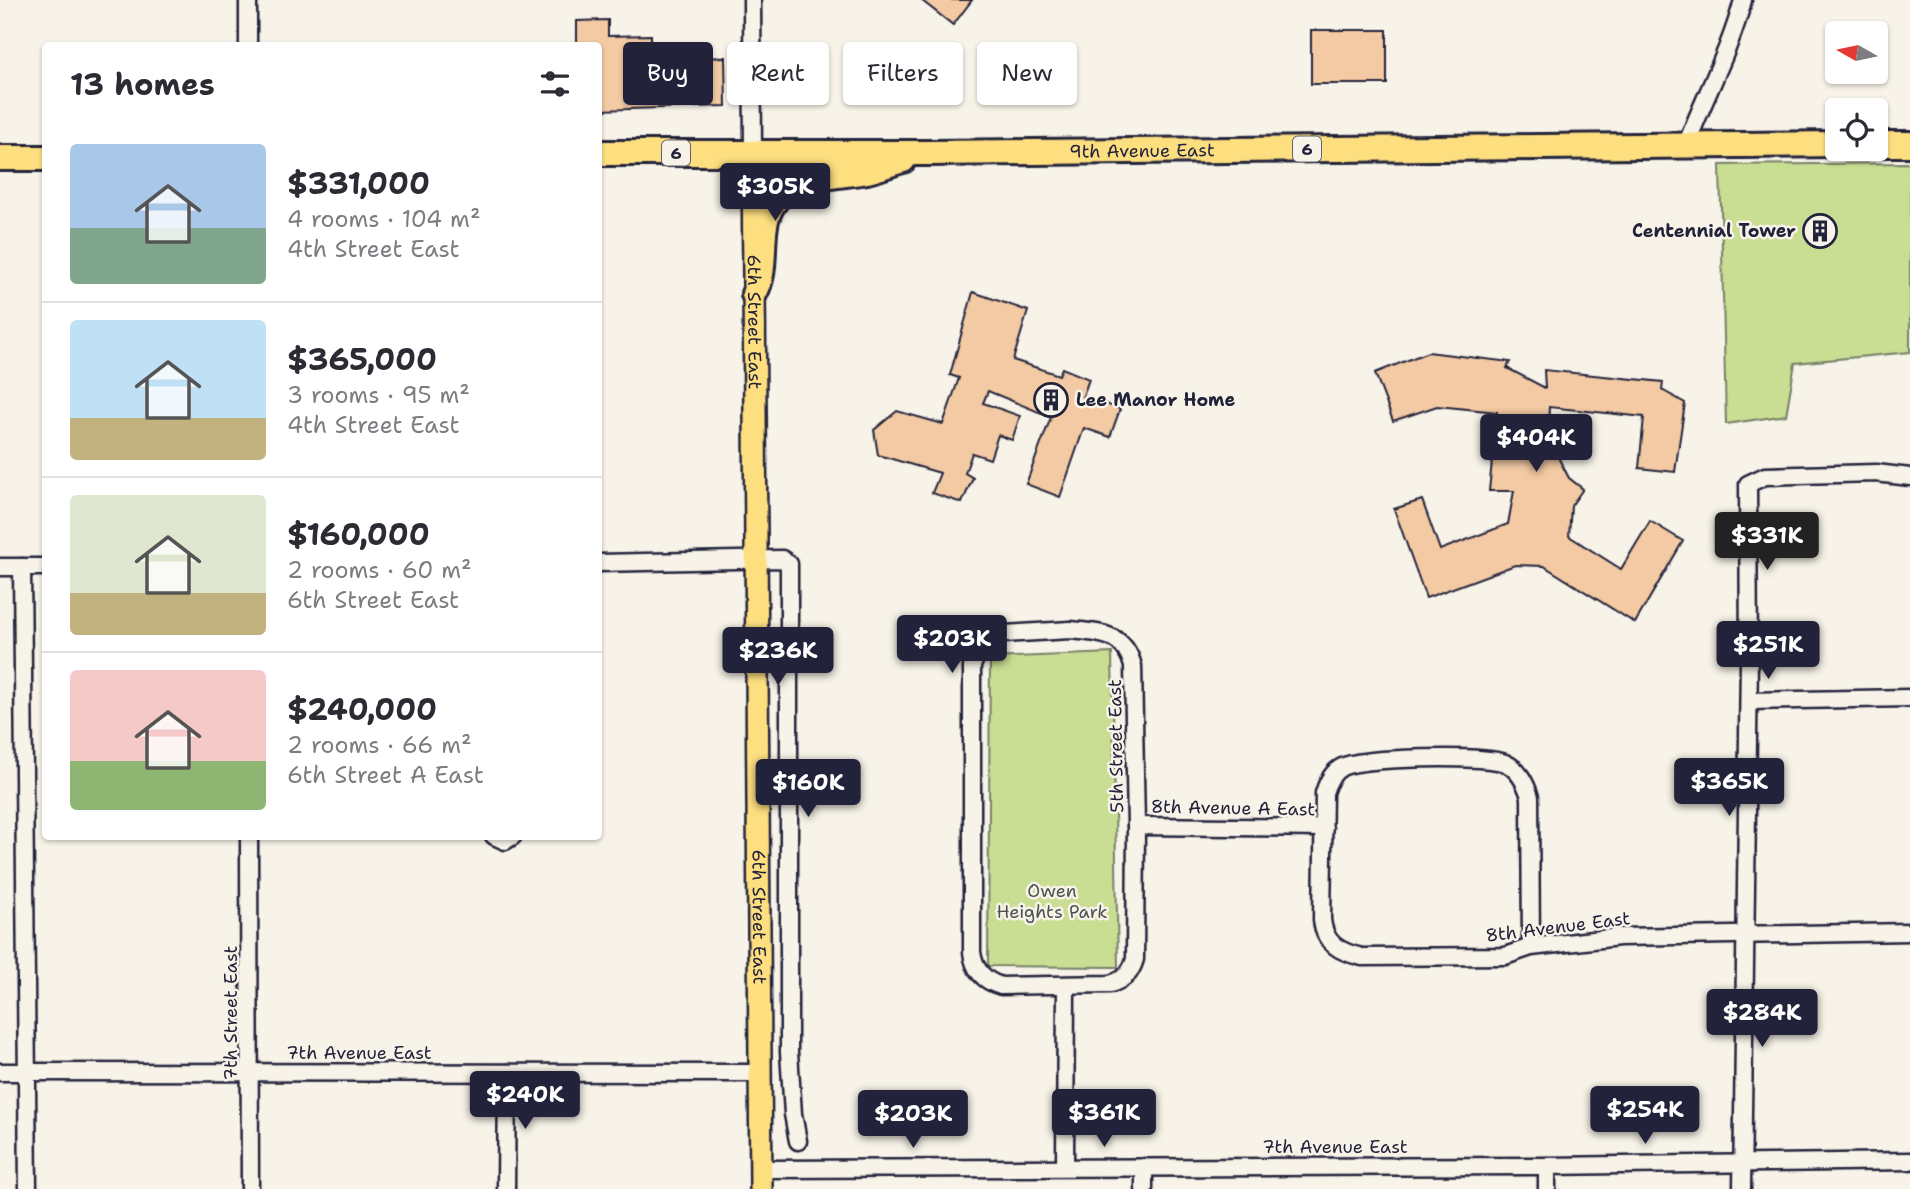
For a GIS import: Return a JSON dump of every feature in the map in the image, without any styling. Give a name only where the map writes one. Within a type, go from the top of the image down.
[{"type":"highway","name":"6","points":[[1686,146],[1825,144]]},
{"type":"highway","points":[[1888,144],[1910,144]]},
{"type":"highway","name":"9th Avenue East","points":[[602,153],[928,153],[1686,146]]},
{"type":"highway","points":[[754,294],[762,281],[765,223],[773,204],[785,192],[805,180],[837,173],[867,171],[928,153]]},
{"type":"highway","points":[[0,158],[42,158]]},
{"type":"main road","name":"6th Street East","points":[[753,152],[761,1179]]},
{"type":"street","points":[[248,0],[248,42]]},
{"type":"street","name":"6th Street East","points":[[752,0],[753,152]]},
{"type":"street","points":[[1686,146],[1699,108],[1724,57],[1742,0]]},
{"type":"street","points":[[1742,1189],[1749,701],[1748,484],[1765,476],[1876,473],[1910,477]]},
{"type":"street","name":"6th Street East","points":[[756,560],[782,559],[789,564],[789,1052],[793,1114],[798,1141]]},
{"type":"street","points":[[602,563],[756,560]]},
{"type":"street","points":[[0,567],[42,567]]},
{"type":"street","points":[[22,567],[28,1189]]},
{"type":"street","name":"5th Street East","points":[[1070,630],[1107,635],[1124,646],[1134,670],[1136,826],[1135,957],[1131,969],[1118,982],[1066,986],[1007,986],[995,984],[980,974],[972,958],[970,676],[975,657],[987,643],[995,637],[1014,632],[1070,630]]},
{"type":"street","points":[[1749,701],[1910,698]]},
{"type":"street","name":"8th Avenue A East","points":[[1136,826],[1324,828],[1326,787],[1332,775],[1343,766],[1364,761],[1481,759],[1509,766],[1523,779],[1530,797],[1531,947]]},
{"type":"street","name":"8th Avenue East","points":[[1324,828],[1322,926],[1327,938],[1341,952],[1362,957],[1505,956],[1531,947],[1619,937],[1910,932]]},
{"type":"street","name":"7th Street East","points":[[249,840],[250,1189]]},
{"type":"street","points":[[1065,1167],[1066,986]]},
{"type":"street","name":"7th Avenue East","points":[[0,1072],[760,1073]]},
{"type":"street","points":[[506,1189],[507,1073]]},
{"type":"street","name":"7th Avenue East","points":[[761,1179],[1065,1167],[1547,1166],[1910,1161]]},
{"type":"street","points":[[1547,1166],[1547,1189]]},
{"type":"street","points":[[1144,1167],[1144,1189]]},
{"type":"green space","points":[[1910,163],[1910,352],[1795,363],[1786,415],[1726,424],[1720,165]]},
{"type":"green space","name":"Owen Heights Park","points":[[1112,653],[1118,967],[988,966],[990,658]]},
{"type":"building","points":[[921,0],[972,0],[953,25]]},
{"type":"building","points":[[608,20],[608,36],[651,35],[651,42],[623,42],[623,105],[713,105],[713,57],[725,57],[726,106],[602,110],[602,42],[577,42],[577,21]]},
{"type":"building","points":[[1311,30],[1387,30],[1387,84],[1311,84]]},
{"type":"building","name":"Centennial Tower","points":[[1814,221],[1830,225],[1826,241],[1810,237]]},
{"type":"building","name":"Lee Manor Home","points":[[973,292],[1028,311],[1013,360],[1059,375],[1062,368],[1089,379],[1083,396],[1120,409],[1110,437],[1084,428],[1060,497],[1026,484],[1051,417],[988,391],[983,403],[1020,416],[1012,440],[998,435],[990,459],[972,453],[965,473],[973,478],[962,503],[932,493],[940,473],[878,455],[874,430],[897,411],[943,424],[959,378],[950,375]]},
{"type":"building","points":[[1428,352],[1510,362],[1507,368],[1545,388],[1544,370],[1663,382],[1662,390],[1685,403],[1675,472],[1639,468],[1644,417],[1549,407],[1547,447],[1561,450],[1559,459],[1569,478],[1583,489],[1571,506],[1569,536],[1621,569],[1650,521],[1683,541],[1635,623],[1544,566],[1515,565],[1426,598],[1394,509],[1422,500],[1440,550],[1508,524],[1514,491],[1489,491],[1497,412],[1437,406],[1393,421],[1375,373]]},
{"type":"place","name":"Centennial Tower","points":[[1820,231]]},
{"type":"place","name":"Lee Manor Home","points":[[1051,400]]}]
